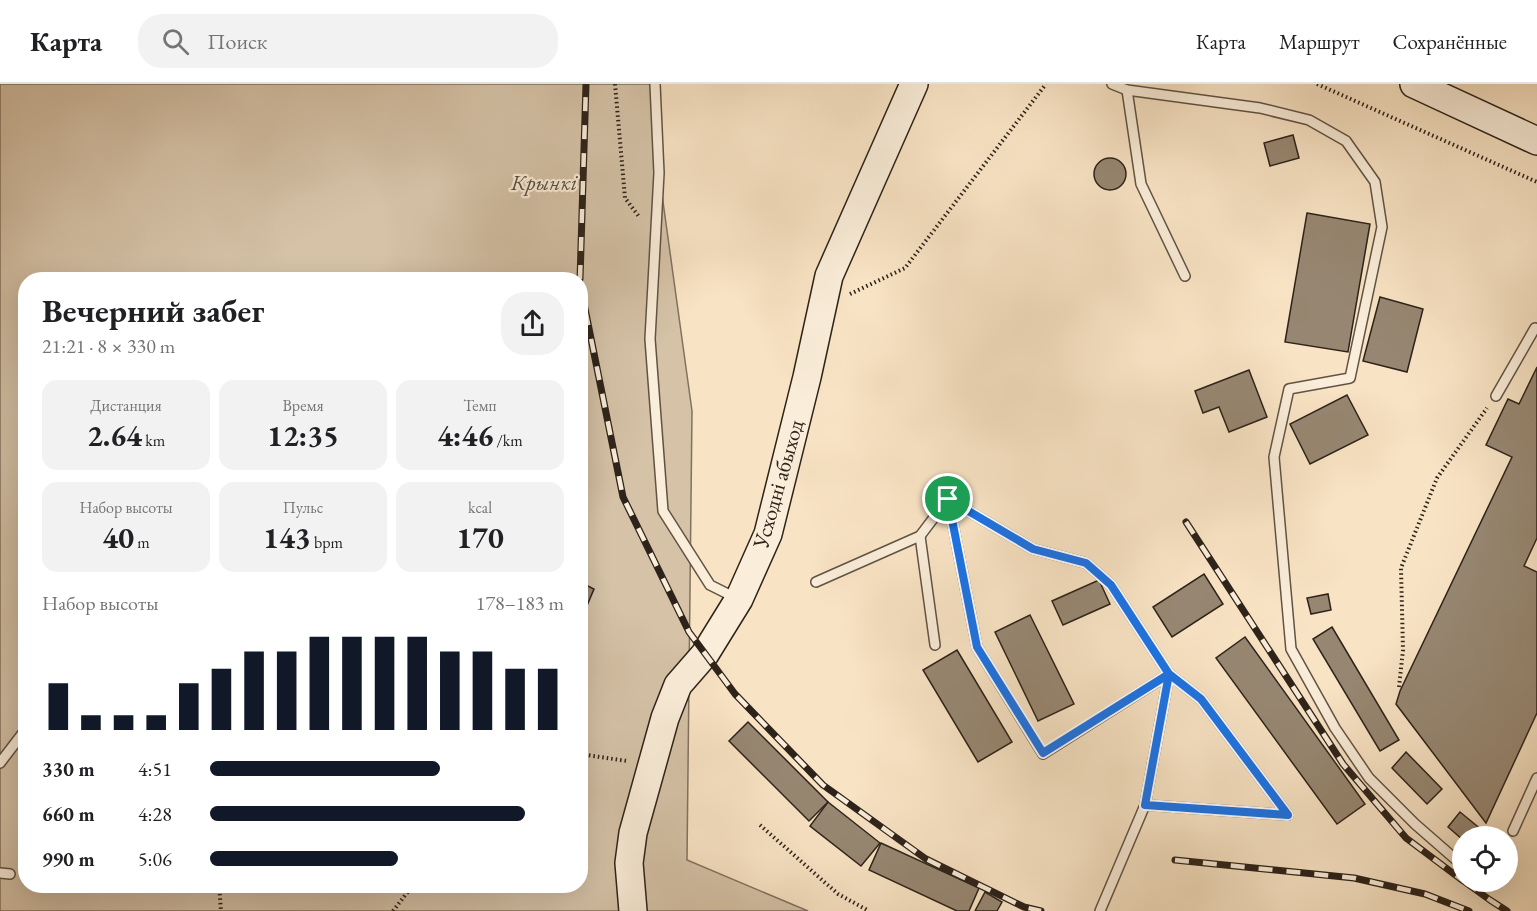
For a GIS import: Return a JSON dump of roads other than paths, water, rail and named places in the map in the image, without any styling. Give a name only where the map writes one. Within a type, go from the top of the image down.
[{"type":"main road","name":"Усходні абыход","points":[[633,911],[629,863],[633,833],[665,718],[678,685],[705,654],[739,600],[768,534],[807,377],[829,276],[914,84]]},
{"type":"main road","points":[[1413,84],[1537,141]]},
{"type":"lane","points":[[656,84],[659,173],[650,339],[663,511],[710,585],[739,600]]},
{"type":"lane","points":[[1112,84],[1127,90],[1260,108],[1309,120],[1346,141],[1375,183],[1382,227],[1350,378],[1289,388],[1274,457],[1291,649],[1335,728],[1369,778],[1452,857]]},
{"type":"lane","points":[[1127,90],[1141,184],[1185,276]]},
{"type":"lane","points":[[1496,396],[1536,327]]},
{"type":"lane","points":[[816,582],[920,536],[948,499]]},
{"type":"lane","points":[[948,499],[1033,549],[1086,563],[1111,585],[1169,674],[1201,699],[1288,815],[1145,805]]},
{"type":"lane","points":[[948,499],[977,647],[1043,753],[1169,674]]},
{"type":"lane","points":[[920,536],[935,645]]},
{"type":"lane","points":[[1100,911],[1145,805],[1169,674]]},
{"type":"lane","points":[[0,762],[18,739]]},
{"type":"lane","points":[[1515,826],[1537,778]]},
{"type":"railway","points":[[580,272],[586,84]]},
{"type":"railway","points":[[588,324],[623,497],[689,632],[735,694],[823,785],[926,859],[1024,907],[1041,911]]},
{"type":"railway","points":[[1186,522],[1343,764],[1406,838],[1452,872]]},
{"type":"railway","points":[[1175,860],[1354,878],[1425,894],[1469,911]]},
{"type":"railway","points":[[1479,892],[1507,911]]},
{"type":"park label","name":"Крынкі","points":[[544,182]]}]
